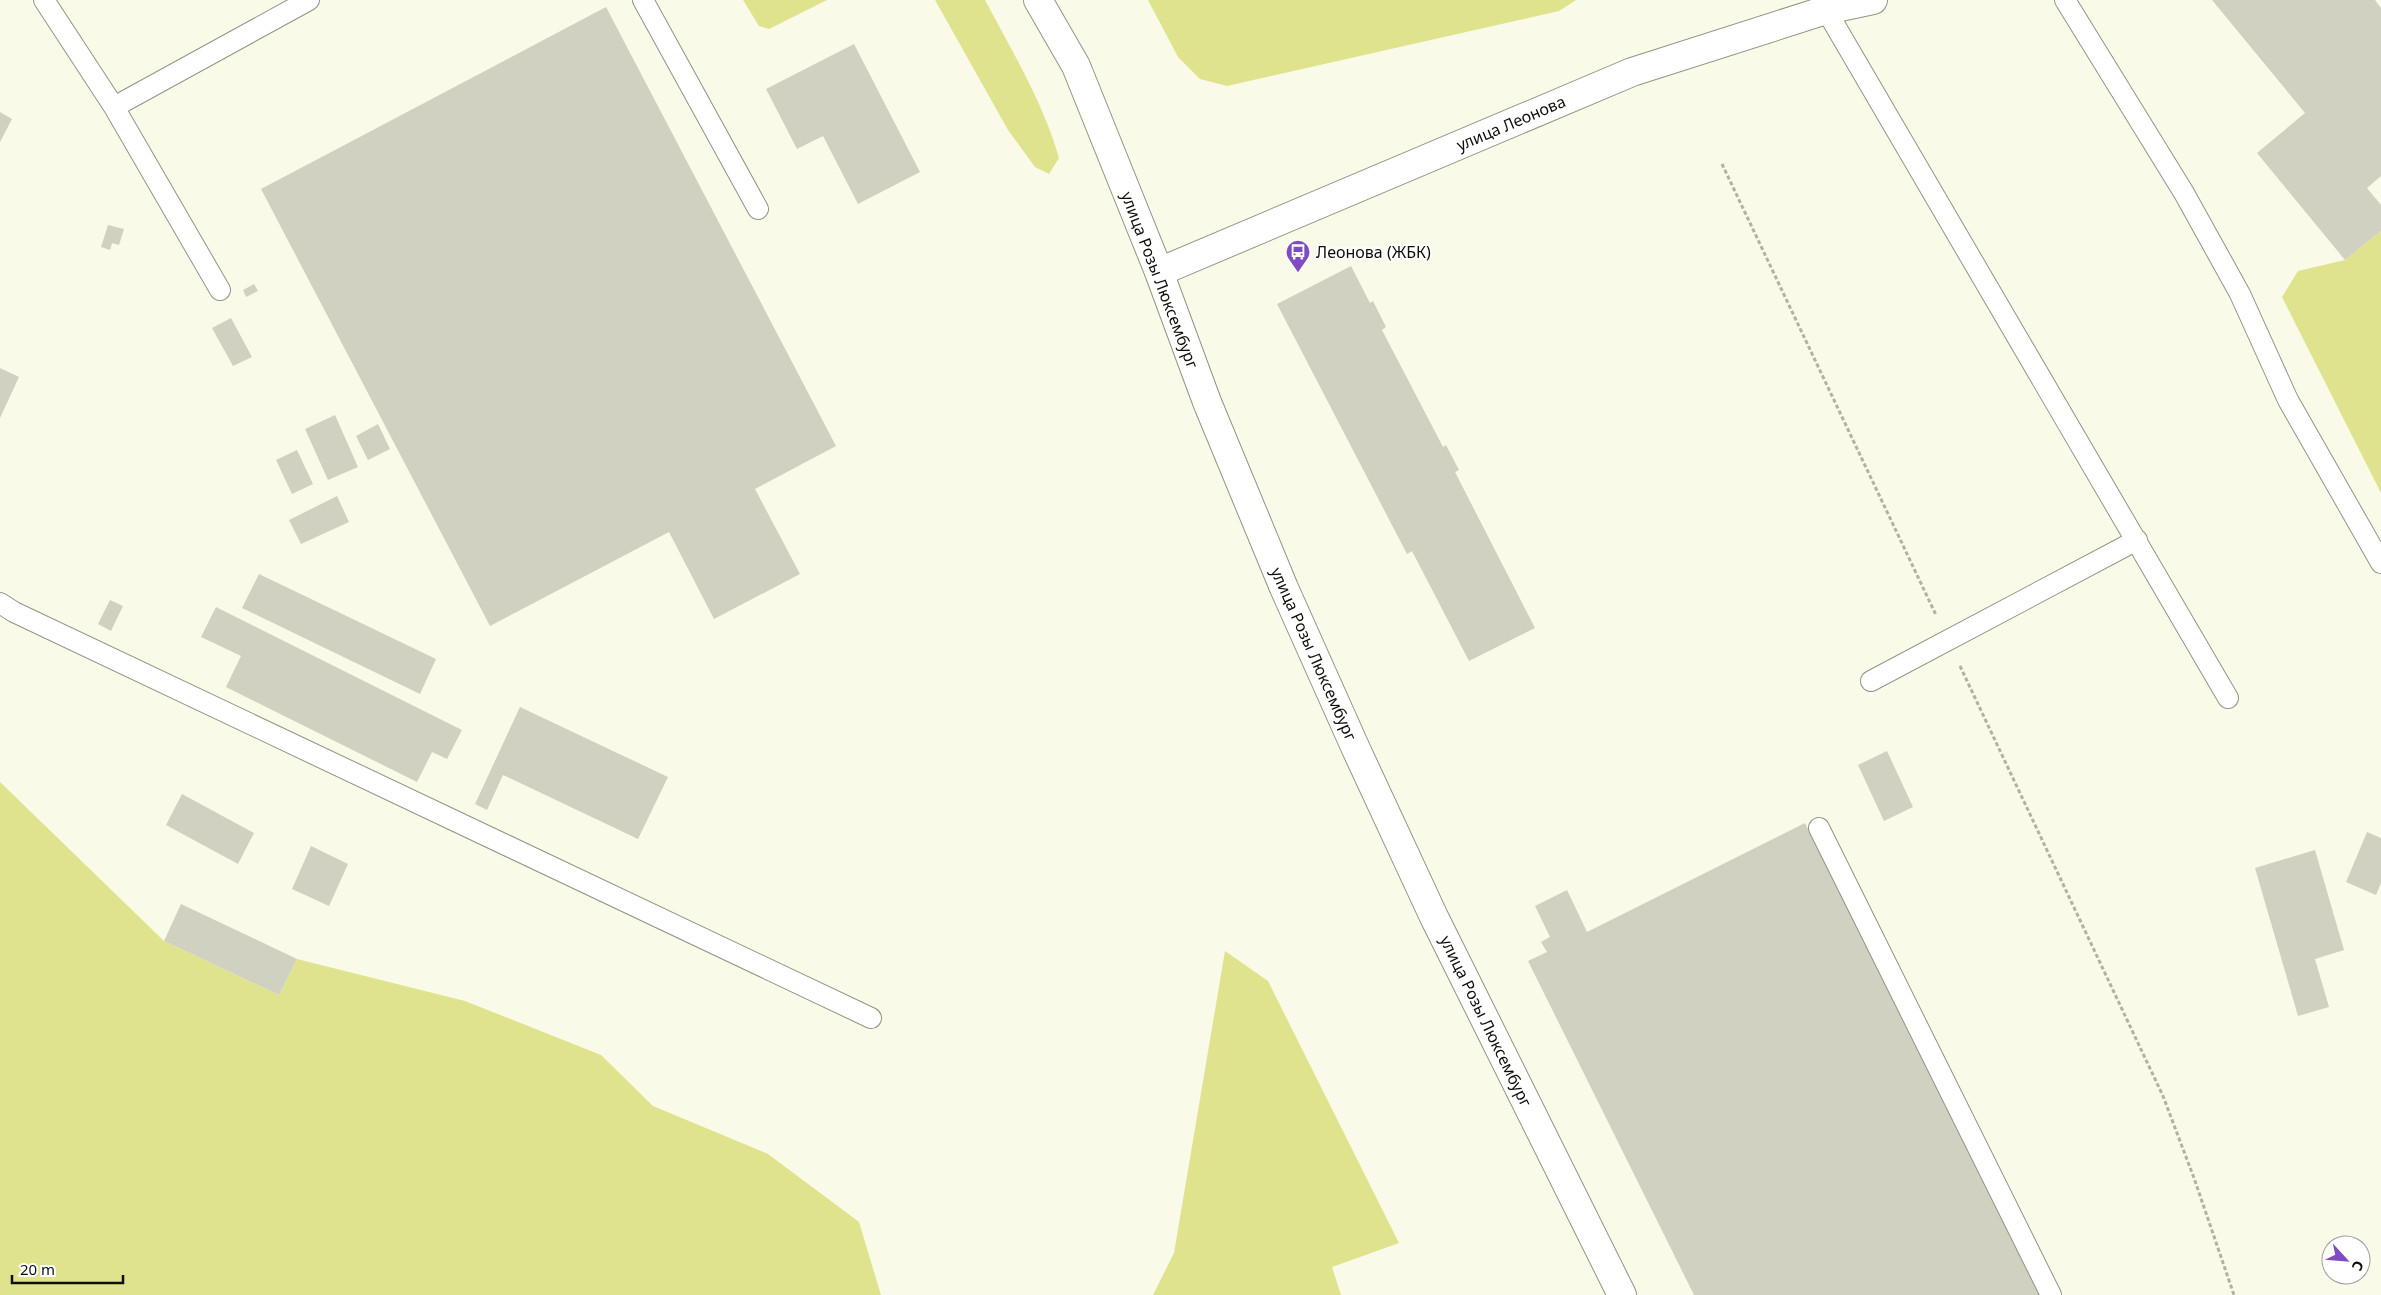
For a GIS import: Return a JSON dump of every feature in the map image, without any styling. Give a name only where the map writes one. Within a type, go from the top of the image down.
[{"type":"street","name":"улица Розы Люксембург","points":[[1038,0],[1076,66],[1159,272],[1207,402],[1269,552],[1356,749],[1434,917],[1622,1295]]},
{"type":"street","name":"улица Леонова","points":[[1159,272],[1632,72],[1826,10],[1873,0]]},
{"type":"lane","points":[[44,0],[114,107],[220,290]]},
{"type":"lane","points":[[114,107],[309,0]]},
{"type":"lane","points":[[643,0],[758,209]]},
{"type":"lane","points":[[2065,0],[2184,192],[2240,294],[2288,400],[2381,563]]},
{"type":"lane","points":[[1826,10],[2228,698]]},
{"type":"lane","points":[[1871,681],[2137,540]]},
{"type":"lane","points":[[0,603],[14,612],[871,1018]]},
{"type":"lane","points":[[1819,828],[2051,1295]]},
{"type":"path","points":[[1722,164],[1938,621]]},
{"type":"path","points":[[1959,666],[2163,1096],[2194,1178],[2234,1295]]},
{"type":"green space","points":[[743,0],[827,0],[769,29],[759,26]]},
{"type":"green space","points":[[935,0],[985,0],[1036,97],[1052,137],[1059,158],[1049,174],[1035,167],[1008,130]]},
{"type":"green space","points":[[1148,0],[1576,0],[1559,11],[1227,86],[1200,79],[1178,57]]},
{"type":"green space","points":[[2381,231],[2381,493],[2282,297],[2298,271],[2345,260]]},
{"type":"green space","points":[[0,782],[164,941],[279,995],[297,959],[465,1001],[601,1055],[653,1106],[768,1154],[859,1222],[881,1295],[0,1295]]},
{"type":"green space","points":[[1225,951],[1268,981],[1399,1243],[1332,1267],[1341,1295],[1153,1295],[1174,1253]]},
{"type":"building","points":[[2212,0],[2375,0],[2381,8],[2381,176],[2367,188],[2381,205],[2381,231],[2345,260],[2257,153],[2305,113]]},
{"type":"building","points":[[606,7],[836,446],[755,489],[800,574],[714,619],[669,532],[490,626],[261,189]]},
{"type":"building","points":[[854,44],[920,172],[858,204],[823,136],[797,149],[766,89]]},
{"type":"building","points":[[0,112],[12,119],[0,142]]},
{"type":"building","points":[[108,225],[124,229],[119,245],[112,243],[110,250],[101,247]]},
{"type":"building","points":[[1351,266],[1370,303],[1373,301],[1386,327],[1382,330],[1443,447],[1446,445],[1459,470],[1455,472],[1535,628],[1469,661],[1412,551],[1407,554],[1277,304]]},
{"type":"building","points":[[254,284],[258,291],[246,297],[243,290]]},
{"type":"building","points":[[231,318],[252,357],[233,366],[212,328]]},
{"type":"building","points":[[0,368],[19,377],[0,418]]},
{"type":"building","points":[[335,415],[358,467],[328,480],[305,429]]},
{"type":"building","points":[[378,424],[390,449],[368,460],[356,436]]},
{"type":"building","points":[[297,450],[313,484],[292,494],[276,460]]},
{"type":"building","points":[[337,496],[349,522],[301,544],[289,520]]},
{"type":"building","points":[[259,574],[436,659],[420,694],[242,608]]},
{"type":"building","points":[[110,600],[123,606],[111,631],[98,624]]},
{"type":"building","points":[[216,607],[462,730],[447,759],[432,752],[417,782],[226,687],[241,656],[201,637]]},
{"type":"building","points":[[520,707],[668,777],[638,839],[503,775],[487,810],[475,804]]},
{"type":"building","points":[[1887,751],[1913,807],[1884,821],[1858,765]]},
{"type":"building","points":[[182,794],[254,833],[238,864],[166,825]]},
{"type":"building","points":[[1805,823],[2040,1295],[1694,1295],[1528,961],[1547,952],[1541,942],[1550,937],[1535,906],[1567,890],[1587,932]]},
{"type":"building","points":[[2367,832],[2381,838],[2381,883],[2376,895],[2346,882]]},
{"type":"building","points":[[311,846],[348,864],[329,906],[292,889]]},
{"type":"building","points":[[2315,850],[2344,950],[2315,959],[2329,1007],[2298,1016],[2255,868]]},
{"type":"building","points":[[181,904],[297,959],[279,995],[164,941]]},
{"type":"place","name":"Леонова (ЖБК)","points":[[1298,273]]}]
